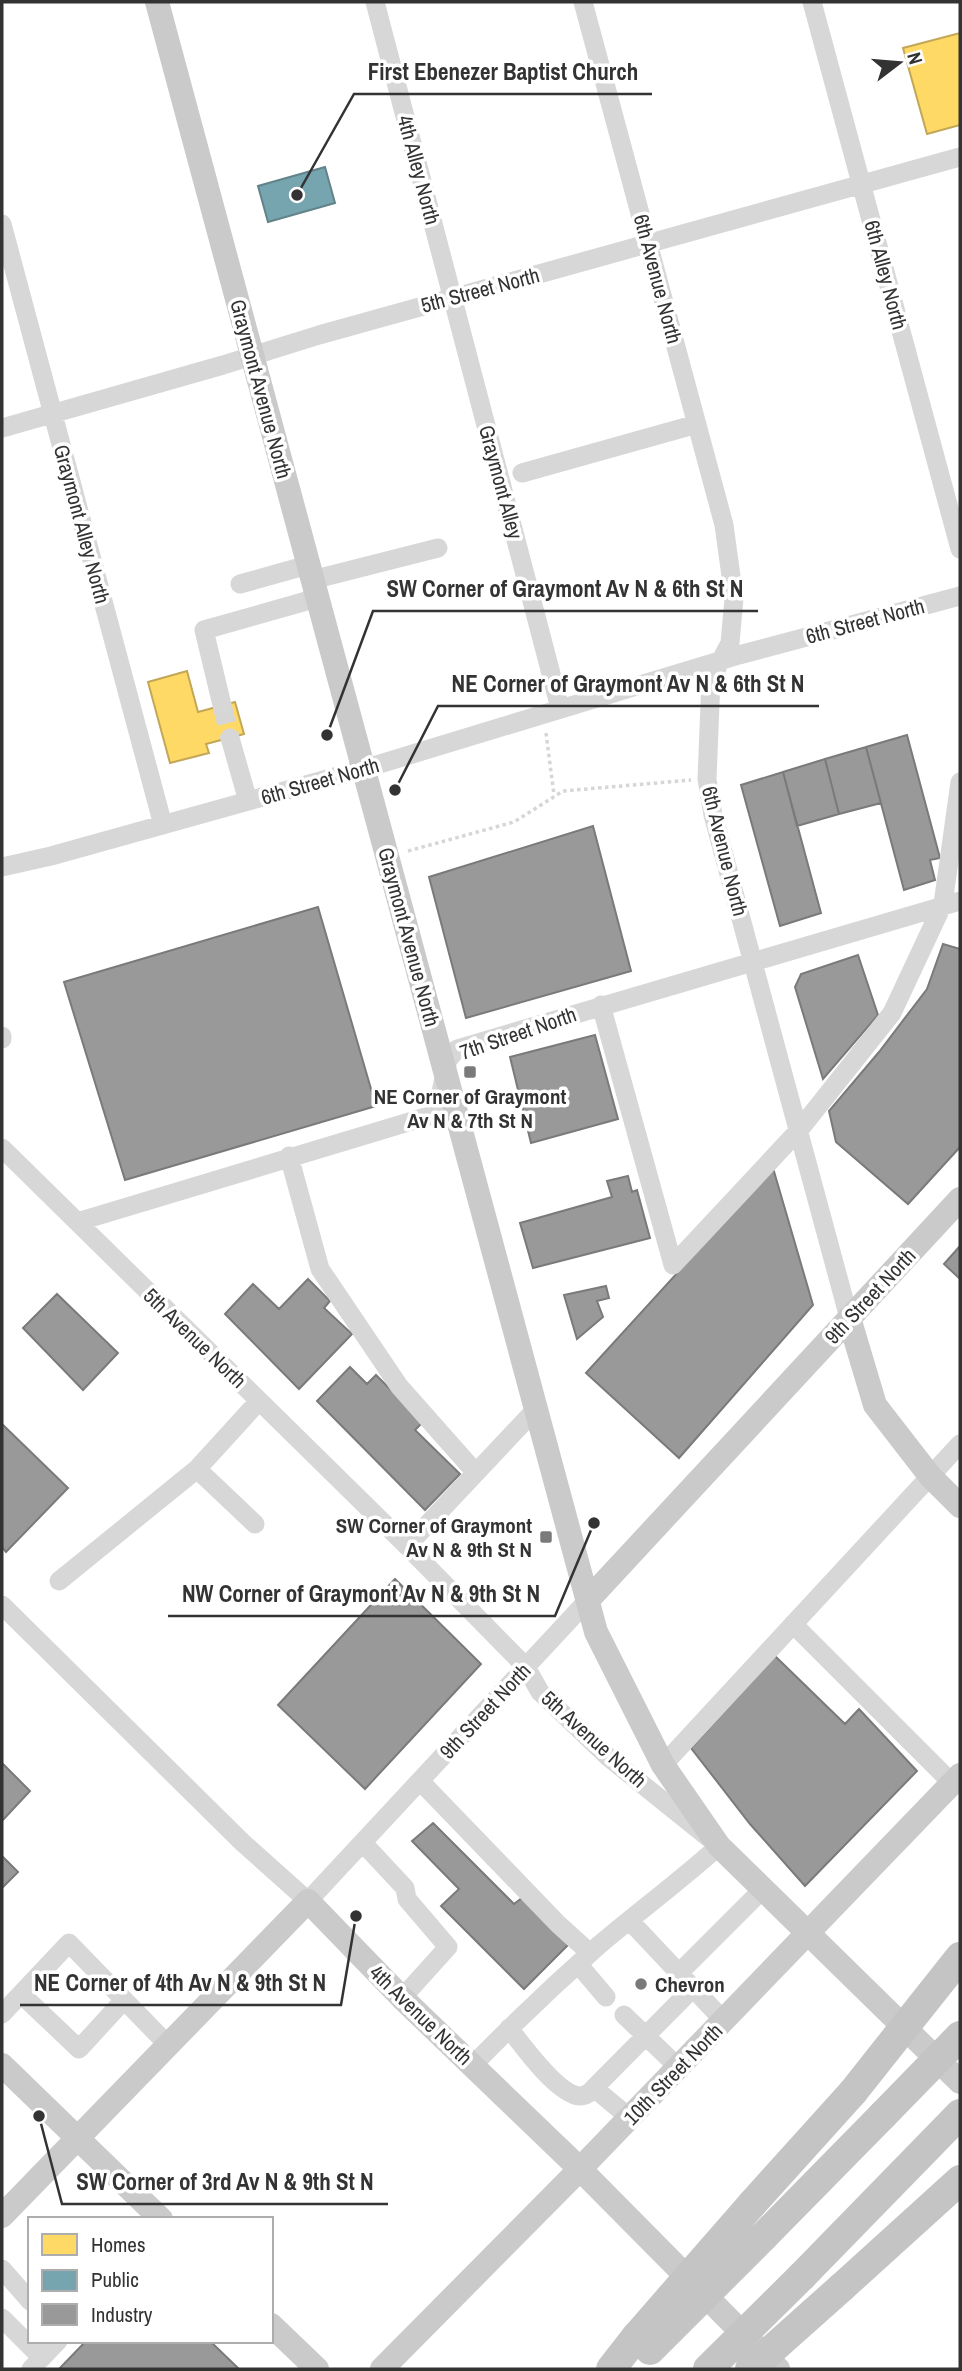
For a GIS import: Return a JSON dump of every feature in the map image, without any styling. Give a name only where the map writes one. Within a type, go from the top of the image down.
[{"type":"highway","points":[[638,2352],[752,2204],[853,2092],[960,1957]]},
{"type":"highway","points":[[611,2369],[638,2352],[763,2237],[960,2036]]},
{"type":"highway","points":[[708,2369],[960,2114]]},
{"type":"highway","points":[[750,2369],[957,2183]]},
{"type":"main road","name":"Graymont Avenue North","points":[[157,2],[596,1632],[663,1765],[719,1846]]},
{"type":"main road","name":"9th Street North","points":[[588,1600],[960,1199]]},
{"type":"main road","name":"6th Avenue North","points":[[849,1318],[875,1405],[930,1476],[960,1506]]},
{"type":"main road","name":"10th Street North","points":[[382,2369],[630,2118],[956,1779]]},
{"type":"main road","name":"5th Avenue North","points":[[719,1846],[960,2082]]},
{"type":"main road","name":"9th Street North","points":[[2,2216],[308,1901]]},
{"type":"main road","name":"4th Avenue North","points":[[308,1901],[402,1998],[580,2169],[778,2369]]},
{"type":"main road","points":[[2,2065],[159,2217]]},
{"type":"main road","points":[[273,2327],[317,2369]]},
{"type":"street","name":"4th Alley North","points":[[375,2],[452,297]]},
{"type":"street","name":"6th Avenue North","points":[[583,2],[724,525],[734,598],[730,643],[711,680],[707,779],[713,815],[849,1318]]},
{"type":"street","name":"6th Alley North","points":[[811,2],[960,549]]},
{"type":"street","name":"5th Street North","points":[[2,428],[452,297],[960,157]]},
{"type":"street","name":"Graymont Alley North","points":[[2,224],[163,825]]},
{"type":"street","name":"Graymont Alley","points":[[452,297],[552,711]]},
{"type":"street","points":[[522,473],[697,424]]},
{"type":"street","points":[[222,705],[204,630],[313,581],[438,548]]},
{"type":"street","points":[[240,584],[313,581]]},
{"type":"street","name":"6th Street North","points":[[2,867],[51,856],[363,769],[720,661],[960,596]]},
{"type":"street","points":[[230,738],[248,801]]},
{"type":"street","points":[[601,1005],[673,1265],[800,1129],[892,1013],[952,902],[960,782]]},
{"type":"street","name":"7th Street North","points":[[77,1222],[432,1115],[440,1096],[448,1060],[457,1049],[952,902]]},
{"type":"street","name":"5th Avenue North","points":[[2,1148],[407,1546],[526,1667],[540,1692],[607,1756],[719,1846]]},
{"type":"street","points":[[289,1157],[320,1269],[400,1386],[476,1473]]},
{"type":"street","points":[[59,1581],[197,1469],[259,1401]]},
{"type":"street","points":[[407,1546],[536,1409]]},
{"type":"street","points":[[663,1765],[960,1444]]},
{"type":"street","points":[[197,1469],[255,1524]]},
{"type":"street","name":"9th Street North","points":[[308,1901],[588,1600]]},
{"type":"street","name":"4th Avenue North","points":[[2,1605],[242,1842],[308,1901]]},
{"type":"street","points":[[793,1624],[956,1779]]},
{"type":"street","points":[[420,1781],[558,1924],[584,1959],[606,1997]]},
{"type":"street","points":[[363,1843],[405,1888],[407,1899],[448,1947],[402,1998]]},
{"type":"street","points":[[473,2066],[509,2028],[584,1959],[719,1846]]},
{"type":"street","points":[[680,1972],[763,1889]]},
{"type":"street","points":[[630,1921],[724,2021]]},
{"type":"street","points":[[2,2014],[69,1943],[167,2044]]},
{"type":"street","points":[[509,2028],[538,2064],[564,2089],[578,2096],[587,2095],[694,1987]]},
{"type":"street","points":[[24,1991],[79,2049],[124,2000]]},
{"type":"street","points":[[624,2015],[678,2068]]},
{"type":"street","points":[[594,2088],[630,2118]]},
{"type":"street","points":[[2,2269],[17,2284],[16,2289]]},
{"type":"street","points":[[2,2318],[36,2364],[56,2343]]},
{"type":"path","points":[[552,711],[554,794]]},
{"type":"path","points":[[387,856],[514,822],[562,790],[707,779]]},
{"type":"building: Homes","points":[[960,33],[960,125],[927,134],[903,48]]},
{"type":"building: Homes","points":[[187,671],[198,712],[235,702],[244,734],[206,744],[209,753],[170,763],[148,682]]},
{"type":"building: Public","points":[[325,167],[335,203],[268,222],[258,186]]},
{"type":"building: Industry","points":[[907,735],[940,858],[930,860],[935,880],[904,890],[866,747]]},
{"type":"building: Industry","points":[[866,747],[881,803],[839,814],[825,759]]},
{"type":"building: Industry","points":[[825,759],[839,814],[797,826],[783,772]]},
{"type":"building: Industry","points":[[783,772],[821,913],[780,926],[741,785]]},
{"type":"building: Industry","points":[[593,826],[631,971],[466,1018],[429,877]]},
{"type":"building: Industry","points":[[318,907],[376,1106],[125,1180],[64,982]]},
{"type":"building: Industry","points":[[943,944],[960,949],[960,1147],[908,1204],[836,1142],[829,1111],[927,989]]},
{"type":"building: Industry","points":[[858,955],[878,1015],[823,1079],[795,987],[801,974]]},
{"type":"building: Industry","points":[[595,1035],[618,1119],[531,1143],[510,1057]]},
{"type":"building: Industry","points":[[773,1168],[813,1305],[679,1458],[586,1373]]},
{"type":"building: Industry","points":[[628,1176],[632,1192],[637,1190],[650,1238],[533,1268],[520,1223],[612,1197],[607,1181]]},
{"type":"building: Industry","points":[[960,1246],[960,1279],[944,1264]]},
{"type":"building: Industry","points":[[308,1279],[330,1301],[324,1308],[352,1334],[299,1389],[225,1314],[253,1284],[279,1309]]},
{"type":"building: Industry","points":[[606,1286],[609,1298],[597,1301],[603,1317],[577,1339],[564,1295]]},
{"type":"building: Industry","points":[[57,1294],[118,1353],[83,1390],[23,1328]]},
{"type":"building: Industry","points":[[350,1367],[367,1384],[376,1375],[423,1422],[415,1430],[460,1474],[425,1510],[317,1401]]},
{"type":"building: Industry","points":[[2,1424],[68,1488],[6,1552],[2,1547]]},
{"type":"building: Industry","points":[[395,1579],[481,1664],[365,1789],[278,1705]]},
{"type":"building: Industry","points":[[775,1656],[845,1724],[859,1709],[917,1771],[805,1886],[750,1824],[691,1748]]},
{"type":"building: Industry","points":[[2,1763],[30,1791],[2,1821]]},
{"type":"building: Industry","points":[[433,1823],[514,1904],[523,1897],[569,1944],[524,1989],[441,1906],[459,1889],[412,1841]]},
{"type":"building: Industry","points":[[2,1856],[18,1872],[2,1888]]},
{"type":"building: Industry","points":[[84,2343],[212,2343],[239,2369],[59,2369]]},
{"type":"tunnel","points":[[222,705],[230,738]]},
{"type":"place","name":"First Ebenezer Baptist Church","points":[[297,195]]},
{"type":"place","name":"SW Corner of Graymont Av N & 6th St N","points":[[327,735]]},
{"type":"place","name":"NE Corner of Graymont Av N & 6th St N","points":[[395,790]]},
{"type":"place","name":"NE Corner of Graymont Av N & 7th St N","points":[[470,1072]]},
{"type":"place","name":"NW Corner of Graymont Av N & 9th St N","points":[[594,1523]]},
{"type":"place","name":"SW Corner of Graymont Av N & 9th St N","points":[[546,1537]]},
{"type":"place","name":"NE Corner of 4th Av N & 9th St N","points":[[356,1916]]},
{"type":"place","name":"Chevron","points":[[641,1984]]},
{"type":"place","name":"SW Corner of 3rd Av N & 9th St N","points":[[39,2116]]}]
